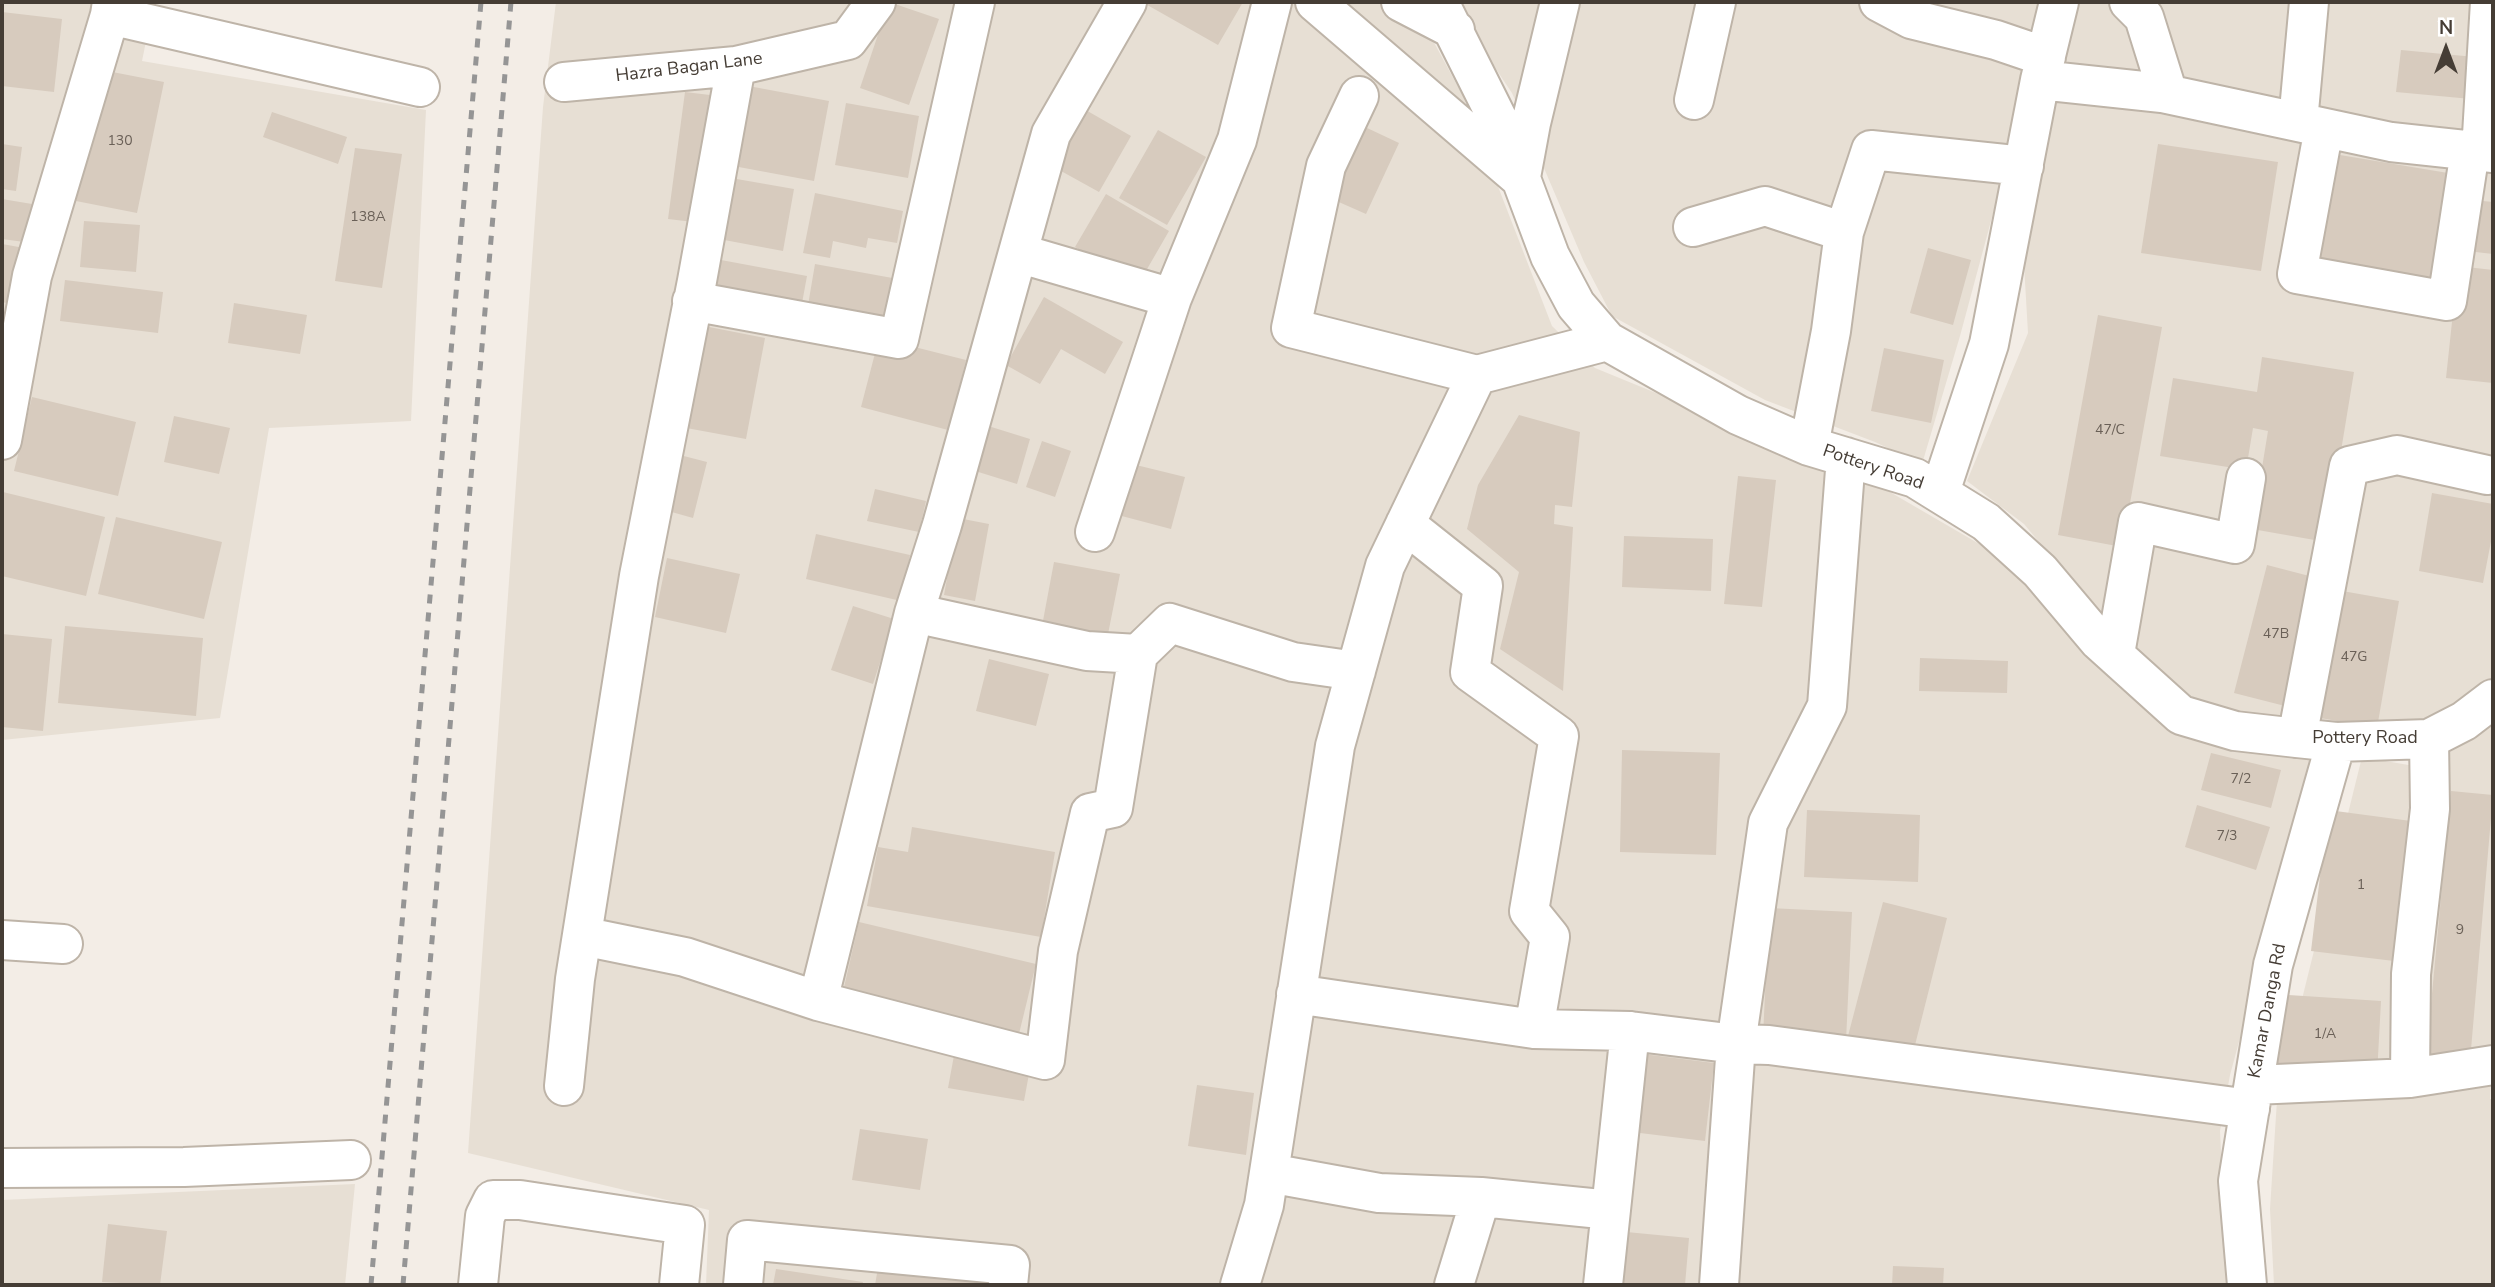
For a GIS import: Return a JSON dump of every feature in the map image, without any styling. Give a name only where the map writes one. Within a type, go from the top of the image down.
[{"type":"street","name":"Hazra Bagan Lane","points":[[564,82],[736,66],[848,40],[876,2]]},
{"type":"street","points":[[692,301],[899,339],[975,2]]},
{"type":"street","points":[[818,1002],[914,613],[942,525],[1051,134],[1127,2]]},
{"type":"street","points":[[1095,532],[1172,298],[1237,140],[1272,2]]},
{"type":"street","points":[[1315,2],[1521,179]]},
{"type":"street","name":"Pottery Road","points":[[1401,2],[1447,16],[1502,128],[1550,256],[1576,305],[1607,341],[1738,415],[1809,446],[1914,478],[1940,492],[1986,522],[2040,571],[2099,641],[2181,715],[2235,731],[2336,742],[2429,739],[2464,720],[2493,699]]},
{"type":"street","points":[[1521,179],[1531,123],[1560,2]]},
{"type":"street","points":[[1694,100],[1716,2]]},
{"type":"street","points":[[1879,2],[1911,19],[1996,40],[2043,69],[2391,142],[2482,152]]},
{"type":"street","points":[[1940,492],[1989,344],[2043,69],[2059,2]]},
{"type":"street","points":[[2129,2],[2144,17],[2168,94]]},
{"type":"street","points":[[2309,2],[2311,125],[2297,274],[2447,300],[2482,152],[2490,2]]},
{"type":"street","points":[[2,440],[7,385],[32,276],[111,8],[420,87]]},
{"type":"street","points":[[564,1086],[575,979],[639,576],[736,66]]},
{"type":"street","points":[[1359,96],[1326,166],[1291,328],[1477,375],[1607,341]]},
{"type":"street","points":[[1809,446],[1831,331],[1844,232],[1871,150],[2024,166]]},
{"type":"street","points":[[1693,227],[1766,206],[1844,232]]},
{"type":"street","points":[[1018,253],[1172,298]]},
{"type":"street","points":[[1240,1285],[1264,1205],[1335,746],[1385,566],[1477,375]]},
{"type":"street","points":[[2297,738],[2349,466],[2397,455],[2487,475]]},
{"type":"street","points":[[1719,1285],[1736,1044],[1768,823],[1827,706],[1846,457]]},
{"type":"street","points":[[2115,654],[2138,522],[2235,544],[2246,478]]},
{"type":"street","points":[[1405,524],[1483,586],[1470,672],[1559,736],[1529,911],[1550,937],[1534,1029]]},
{"type":"street","points":[[914,613],[1087,651],[1138,654]]},
{"type":"street","points":[[582,936],[685,957],[818,1002],[1045,1060],[1061,938],[1090,813],[1113,808],[1138,654],[1170,623],[1293,662],[1356,671]]},
{"type":"street","points":[[2410,1079],[2411,974],[2430,809],[2429,739]]},
{"type":"street","name":"Kamar Danga Rd","points":[[2247,1285],[2238,1181],[2273,965],[2336,742]]},
{"type":"street","points":[[2,940],[63,944]]},
{"type":"street","points":[[1296,994],[1534,1029],[1630,1031],[2252,1097],[2410,1079],[2493,1065]]},
{"type":"street","points":[[1603,1285],[1630,1031]]},
{"type":"street","points":[[2,1168],[184,1167],[351,1160]]},
{"type":"street","points":[[1269,1173],[1379,1193],[1481,1197],[1611,1210]]},
{"type":"street","points":[[1454,1285],[1481,1197]]},
{"type":"street","points":[[478,1285],[485,1216],[493,1200],[520,1200],[685,1225],[679,1285]]},
{"type":"street","points":[[743,1285],[747,1240],[1010,1265],[1008,1285]]},
{"type":"shaded area","points":[[2,2],[154,2],[142,61],[426,110],[411,421],[269,428],[220,718],[2,740]]},
{"type":"shaded area","points":[[556,2],[1412,2],[1463,96],[1552,326],[1595,368],[1871,481],[2000,556],[2184,735],[2316,757],[2230,1075],[2220,1131],[2227,1285],[706,1285],[709,1210],[468,1153],[543,107]]},
{"type":"shaded area","points":[[1451,2],[2493,2],[2493,688],[2430,737],[2209,718],[2115,633],[2024,524],[1967,481],[2028,333],[2016,128],[1960,336],[1922,464],[1875,442],[1765,400],[1612,316],[1584,262],[1512,93]]},
{"type":"shaded area","points":[[2493,715],[2493,1040],[2490,1099],[2493,1099],[2493,1285],[2274,1285],[2270,1209],[2277,1100],[2362,757],[2426,768]]},
{"type":"shaded area","points":[[355,1184],[345,1285],[2,1285],[2,1200]]},
{"type":"building","points":[[889,2],[939,19],[909,105],[860,88]]},
{"type":"building","points":[[1142,2],[1243,2],[1218,45]]},
{"type":"building","points":[[2,12],[62,19],[54,92],[2,86]]},
{"type":"building","points":[[2401,50],[2475,57],[2471,99],[2396,92]]},
{"type":"building","points":[[102,70],[164,82],[137,213],[76,201]]},
{"type":"building","points":[[743,85],[829,101],[814,181],[728,165]]},
{"type":"building","points":[[685,92],[718,96],[702,223],[668,219]]},
{"type":"building","points":[[846,103],[919,116],[908,178],[835,165]]},
{"type":"building","points":[[1084,109],[1131,136],[1099,192],[1052,166]]},
{"type":"building","points":[[272,112],[347,137],[338,164],[263,137]]},
{"type":"building","points":[[1365,127],[1399,143],[1366,214],[1332,199]]},
{"type":"building","points":[[1158,130],[1206,157],[1167,225],[1119,198]]},
{"type":"building","points":[[2,144],[22,147],[16,191],[2,189]]},
{"type":"building","points":[[2158,144],[2278,162],[2261,271],[2141,253]]},
{"type":"building","points":[[355,148],[402,154],[382,288],[335,281]]},
{"type":"building","points":[[2334,154],[2454,174],[2436,280],[2317,261]]},
{"type":"building","points":[[731,178],[794,189],[783,251],[719,239]]},
{"type":"building","points":[[815,193],[903,211],[897,243],[868,238],[866,248],[833,241],[830,258],[803,253]]},
{"type":"building","points":[[1106,194],[1169,231],[1139,283],[1075,247]]},
{"type":"building","points":[[2,199],[38,205],[32,243],[2,239]]},
{"type":"building","points":[[2473,200],[2493,202],[2493,254],[2467,251]]},
{"type":"building","points":[[84,221],[140,225],[136,272],[80,267]]},
{"type":"building","points":[[2,244],[30,249],[20,306],[2,302]]},
{"type":"building","points":[[1928,248],[1971,260],[1953,325],[1910,313]]},
{"type":"building","points":[[721,260],[807,276],[800,314],[714,298]]},
{"type":"building","points":[[815,264],[898,279],[889,332],[806,317]]},
{"type":"building","points":[[2458,266],[2493,270],[2493,383],[2446,378]]},
{"type":"building","points":[[65,280],[163,292],[158,333],[60,321]]},
{"type":"building","points":[[1044,297],[1123,342],[1105,374],[1061,349],[1040,384],[1006,365]]},
{"type":"building","points":[[234,303],[307,315],[300,354],[228,343]]},
{"type":"building","points":[[2098,315],[2162,327],[2122,547],[2058,535]]},
{"type":"building","points":[[699,325],[765,338],[746,439],[681,427]]},
{"type":"building","points":[[879,338],[966,360],[948,430],[861,407]]},
{"type":"building","points":[[1884,348],[1944,360],[1931,423],[1871,411]]},
{"type":"building","points":[[2262,357],[2354,372],[2326,542],[2252,529],[2268,431],[2253,428],[2246,470],[2160,456],[2173,378],[2257,392]]},
{"type":"building","points":[[32,397],[136,422],[118,496],[14,471]]},
{"type":"building","points":[[1519,415],[1580,432],[1572,507],[1555,505],[1554,524],[1573,527],[1563,691],[1500,649],[1519,572],[1467,529],[1478,485]]},
{"type":"building","points":[[174,416],[230,428],[219,474],[164,462]]},
{"type":"building","points":[[985,425],[1030,439],[1017,484],[972,470]]},
{"type":"building","points":[[1042,441],[1071,451],[1055,497],[1026,487]]},
{"type":"building","points":[[676,454],[707,462],[693,518],[661,509]]},
{"type":"building","points":[[1132,464],[1185,477],[1171,529],[1118,515]]},
{"type":"building","points":[[1738,476],[1776,480],[1762,607],[1724,604]]},
{"type":"building","points":[[875,489],[926,501],[919,532],[867,521]]},
{"type":"building","points":[[3,492],[105,517],[86,596],[2,576]]},
{"type":"building","points":[[2432,493],[2493,504],[2493,531],[2483,583],[2419,571]]},
{"type":"building","points":[[116,517],[222,542],[204,619],[98,594]]},
{"type":"building","points":[[958,518],[989,524],[975,601],[944,595]]},
{"type":"building","points":[[816,534],[910,555],[901,601],[806,579]]},
{"type":"building","points":[[1624,536],[1713,539],[1711,591],[1622,587]]},
{"type":"building","points":[[667,558],[740,574],[726,633],[655,617]]},
{"type":"building","points":[[1054,562],[1120,574],[1107,639],[1042,626]]},
{"type":"building","points":[[2267,565],[2317,578],[2285,706],[2234,693]]},
{"type":"building","points":[[2331,589],[2399,601],[2377,728],[2309,716]]},
{"type":"building","points":[[853,606],[894,619],[873,684],[831,670]]},
{"type":"building","points":[[65,626],[203,638],[196,716],[58,703]]},
{"type":"building","points":[[2,634],[52,639],[43,731],[2,727]]},
{"type":"building","points":[[1920,658],[2008,661],[2007,693],[1919,691]]},
{"type":"building","points":[[989,659],[1049,674],[1036,726],[976,711]]},
{"type":"building","points":[[1622,750],[1720,753],[1716,855],[1620,852]]},
{"type":"building","points":[[2211,753],[2281,770],[2271,808],[2201,790]]},
{"type":"building","points":[[2451,791],[2493,795],[2470,1061],[2426,1058]]},
{"type":"building","points":[[2197,805],[2270,827],[2256,870],[2185,847]]},
{"type":"building","points":[[1807,810],[1920,815],[1918,882],[1804,877]]},
{"type":"building","points":[[2328,810],[2411,821],[2394,961],[2311,951]]},
{"type":"building","points":[[912,827],[1055,852],[1041,937],[867,906],[878,847],[908,852]]},
{"type":"building","points":[[1883,902],[1947,918],[1913,1053],[1848,1036]]},
{"type":"building","points":[[1769,908],[1852,912],[1846,1041],[1763,1037]]},
{"type":"building","points":[[859,922],[1036,964],[1018,1038],[842,996]]},
{"type":"building","points":[[2273,994],[2381,1001],[2377,1075],[2269,1069]]},
{"type":"building","points":[[955,1050],[1031,1063],[1024,1101],[948,1088]]},
{"type":"building","points":[[1643,1054],[1714,1063],[1705,1141],[1632,1132]]},
{"type":"building","points":[[1197,1085],[1254,1093],[1246,1155],[1188,1146]]},
{"type":"building","points":[[860,1129],[928,1139],[920,1190],[852,1180]]},
{"type":"building","points":[[108,1224],[167,1231],[160,1285],[102,1282]]},
{"type":"building","points":[[1616,1231],[1689,1238],[1685,1285],[1611,1285]]},
{"type":"building","points":[[879,1262],[1000,1280],[999,1285],[875,1285]]},
{"type":"building","points":[[1893,1266],[1944,1268],[1943,1285],[1892,1285]]},
{"type":"building","points":[[776,1269],[863,1282],[862,1285],[773,1285]]},
{"type":"railway","points":[[371,1285],[481,2]]},
{"type":"railway","points":[[403,1285],[511,2]]}]
